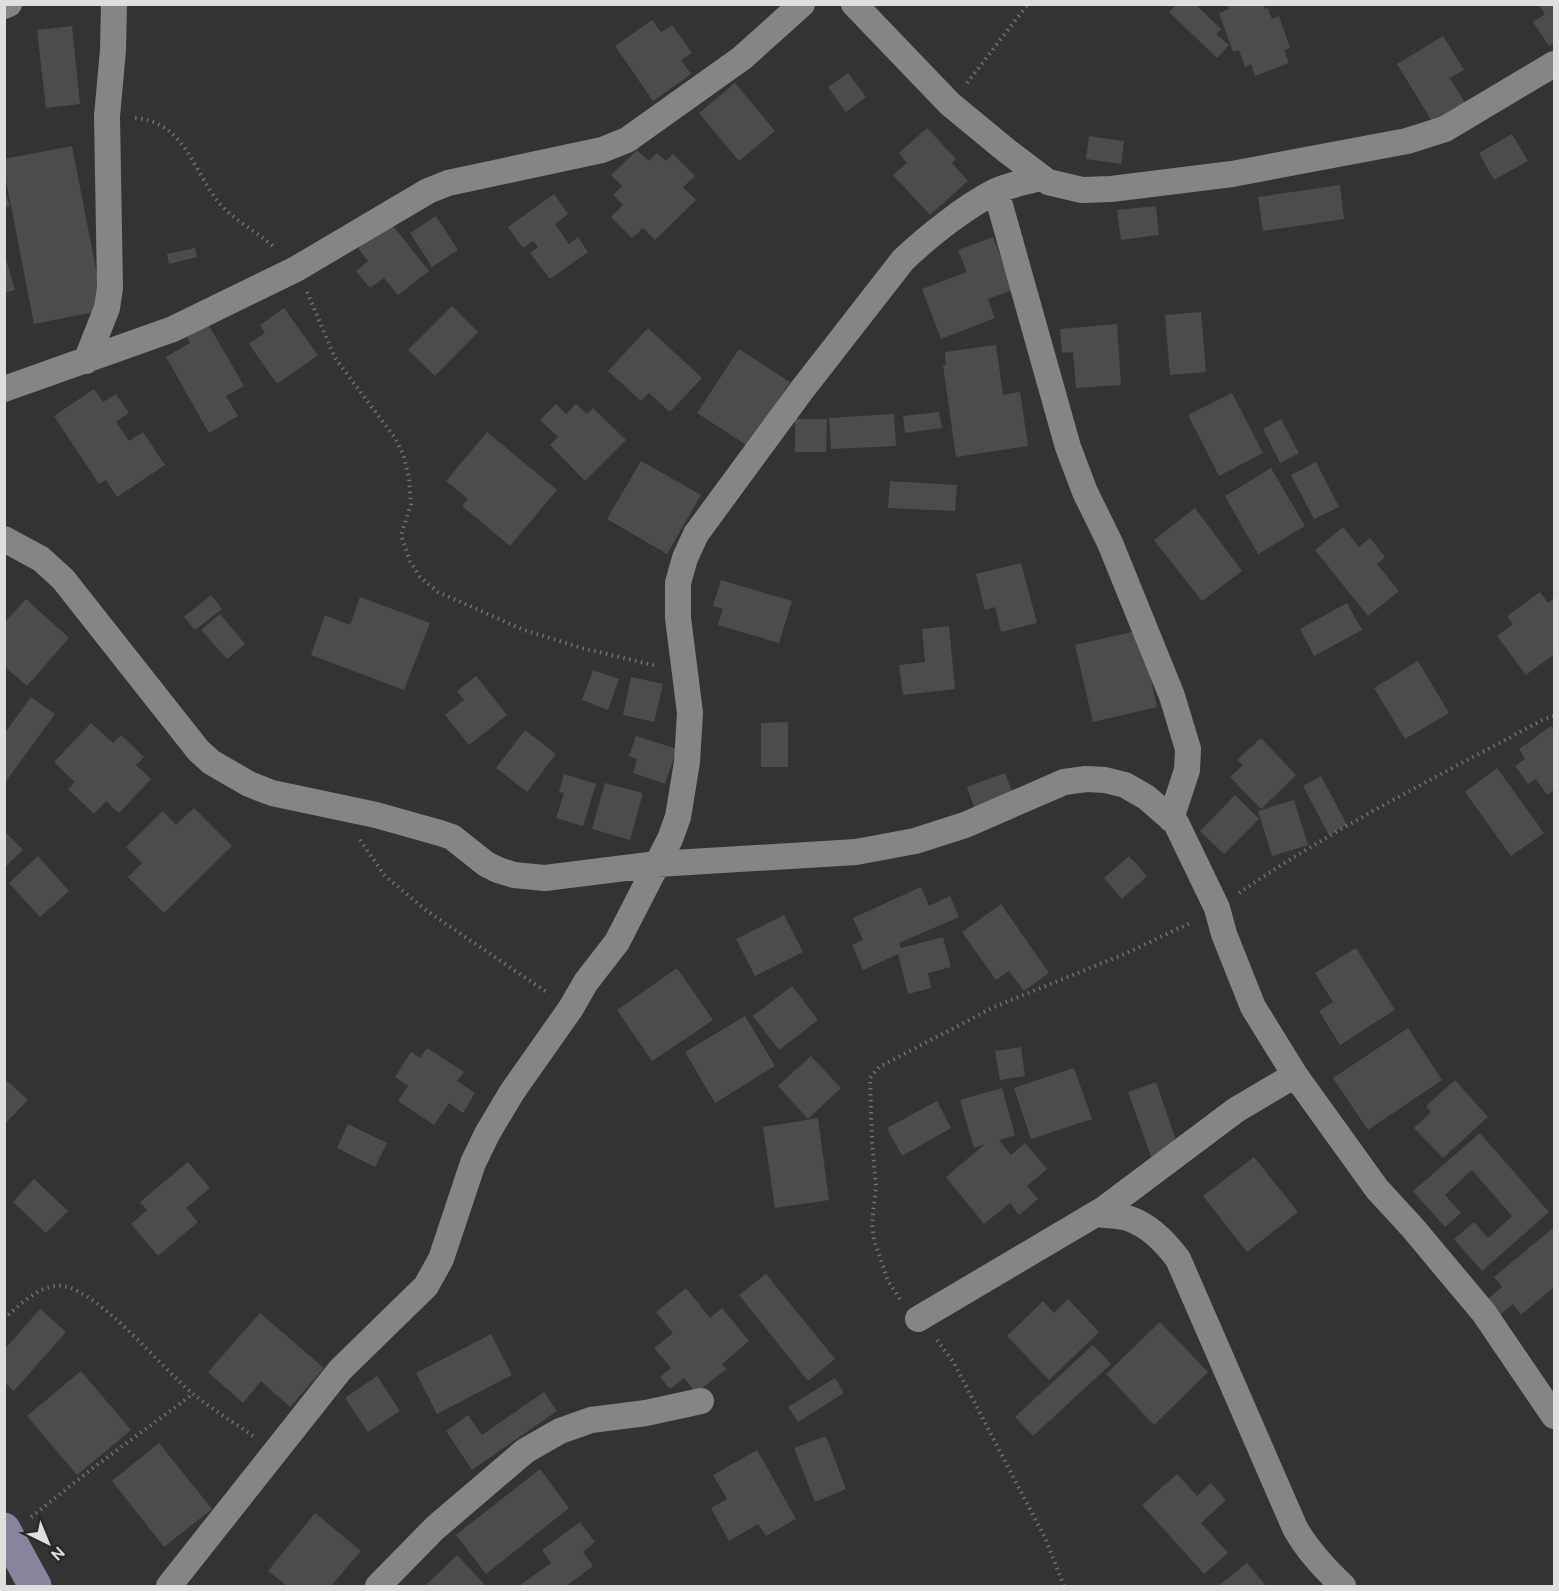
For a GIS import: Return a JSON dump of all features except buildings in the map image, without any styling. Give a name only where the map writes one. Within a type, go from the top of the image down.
[{"type":"street","points":[[4,6],[9,4]]},
{"type":"street","points":[[86,361],[107,308],[110,288],[107,116],[113,50],[114,4]]},
{"type":"street","points":[[4,388],[173,329],[296,269],[428,191],[448,183],[602,150],[627,140],[742,58],[802,4]]},
{"type":"street","points":[[854,4],[950,104],[1040,178],[1082,190],[1111,189],[1232,174],[1407,141],[1445,129],[1554,64]]},
{"type":"street","points":[[169,1587],[340,1370],[426,1286],[441,1259],[473,1163],[487,1134],[512,1092],[571,1008],[586,982],[616,942],[670,839],[678,817],[687,762],[690,713],[678,618],[678,583],[685,558],[696,534],[801,391],[903,260],[919,244],[996,191],[1040,178]]},
{"type":"street","points":[[996,191],[1068,447],[1172,696],[1188,748],[1187,770],[1171,819]]},
{"type":"street","points":[[4,539],[41,559],[63,579],[198,750],[211,762],[257,787],[272,792],[376,815],[446,835],[486,864],[514,875],[546,878],[657,864],[856,852],[915,841],[964,825],[1064,782],[1086,779],[1105,780],[1125,785],[1146,796],[1176,823],[1217,908],[1224,934],[1253,1007],[1295,1075],[1377,1189],[1484,1313],[1554,1416]]},
{"type":"street","points":[[918,1320],[1096,1214],[1236,1110],[1295,1075]]},
{"type":"street","points":[[1096,1214],[1130,1219],[1150,1230],[1166,1243],[1178,1259],[1295,1528],[1305,1546],[1321,1566],[1343,1587]]},
{"type":"street","points":[[378,1587],[435,1528],[525,1451],[560,1431],[591,1420],[646,1413],[701,1401]]},
{"type":"street","points":[[6,1533],[35,1587]]},
{"type":"path","points":[[950,104],[1029,4]]},
{"type":"path","points":[[107,116],[147,119],[167,131],[187,150],[219,203],[272,245],[296,269],[334,358],[395,438],[403,454],[409,478],[411,504],[401,535],[410,561],[420,576],[438,592],[524,630],[582,648],[684,672]]},
{"type":"path","points":[[1064,1587],[1046,1540],[954,1364],[941,1345],[895,1293],[888,1281],[874,1240],[872,1223],[876,1186],[870,1078],[879,1067],[994,1007],[1127,953],[1180,928],[1217,908],[1273,870],[1361,817],[1544,719],[1554,716]]},
{"type":"path","points":[[331,806],[359,839],[385,876],[427,911],[571,1008]]},
{"type":"path","points":[[4,1320],[19,1305],[48,1287],[70,1288],[94,1302],[124,1327],[193,1394],[276,1452]]},
{"type":"path","points":[[6,1533],[193,1394]]}]
